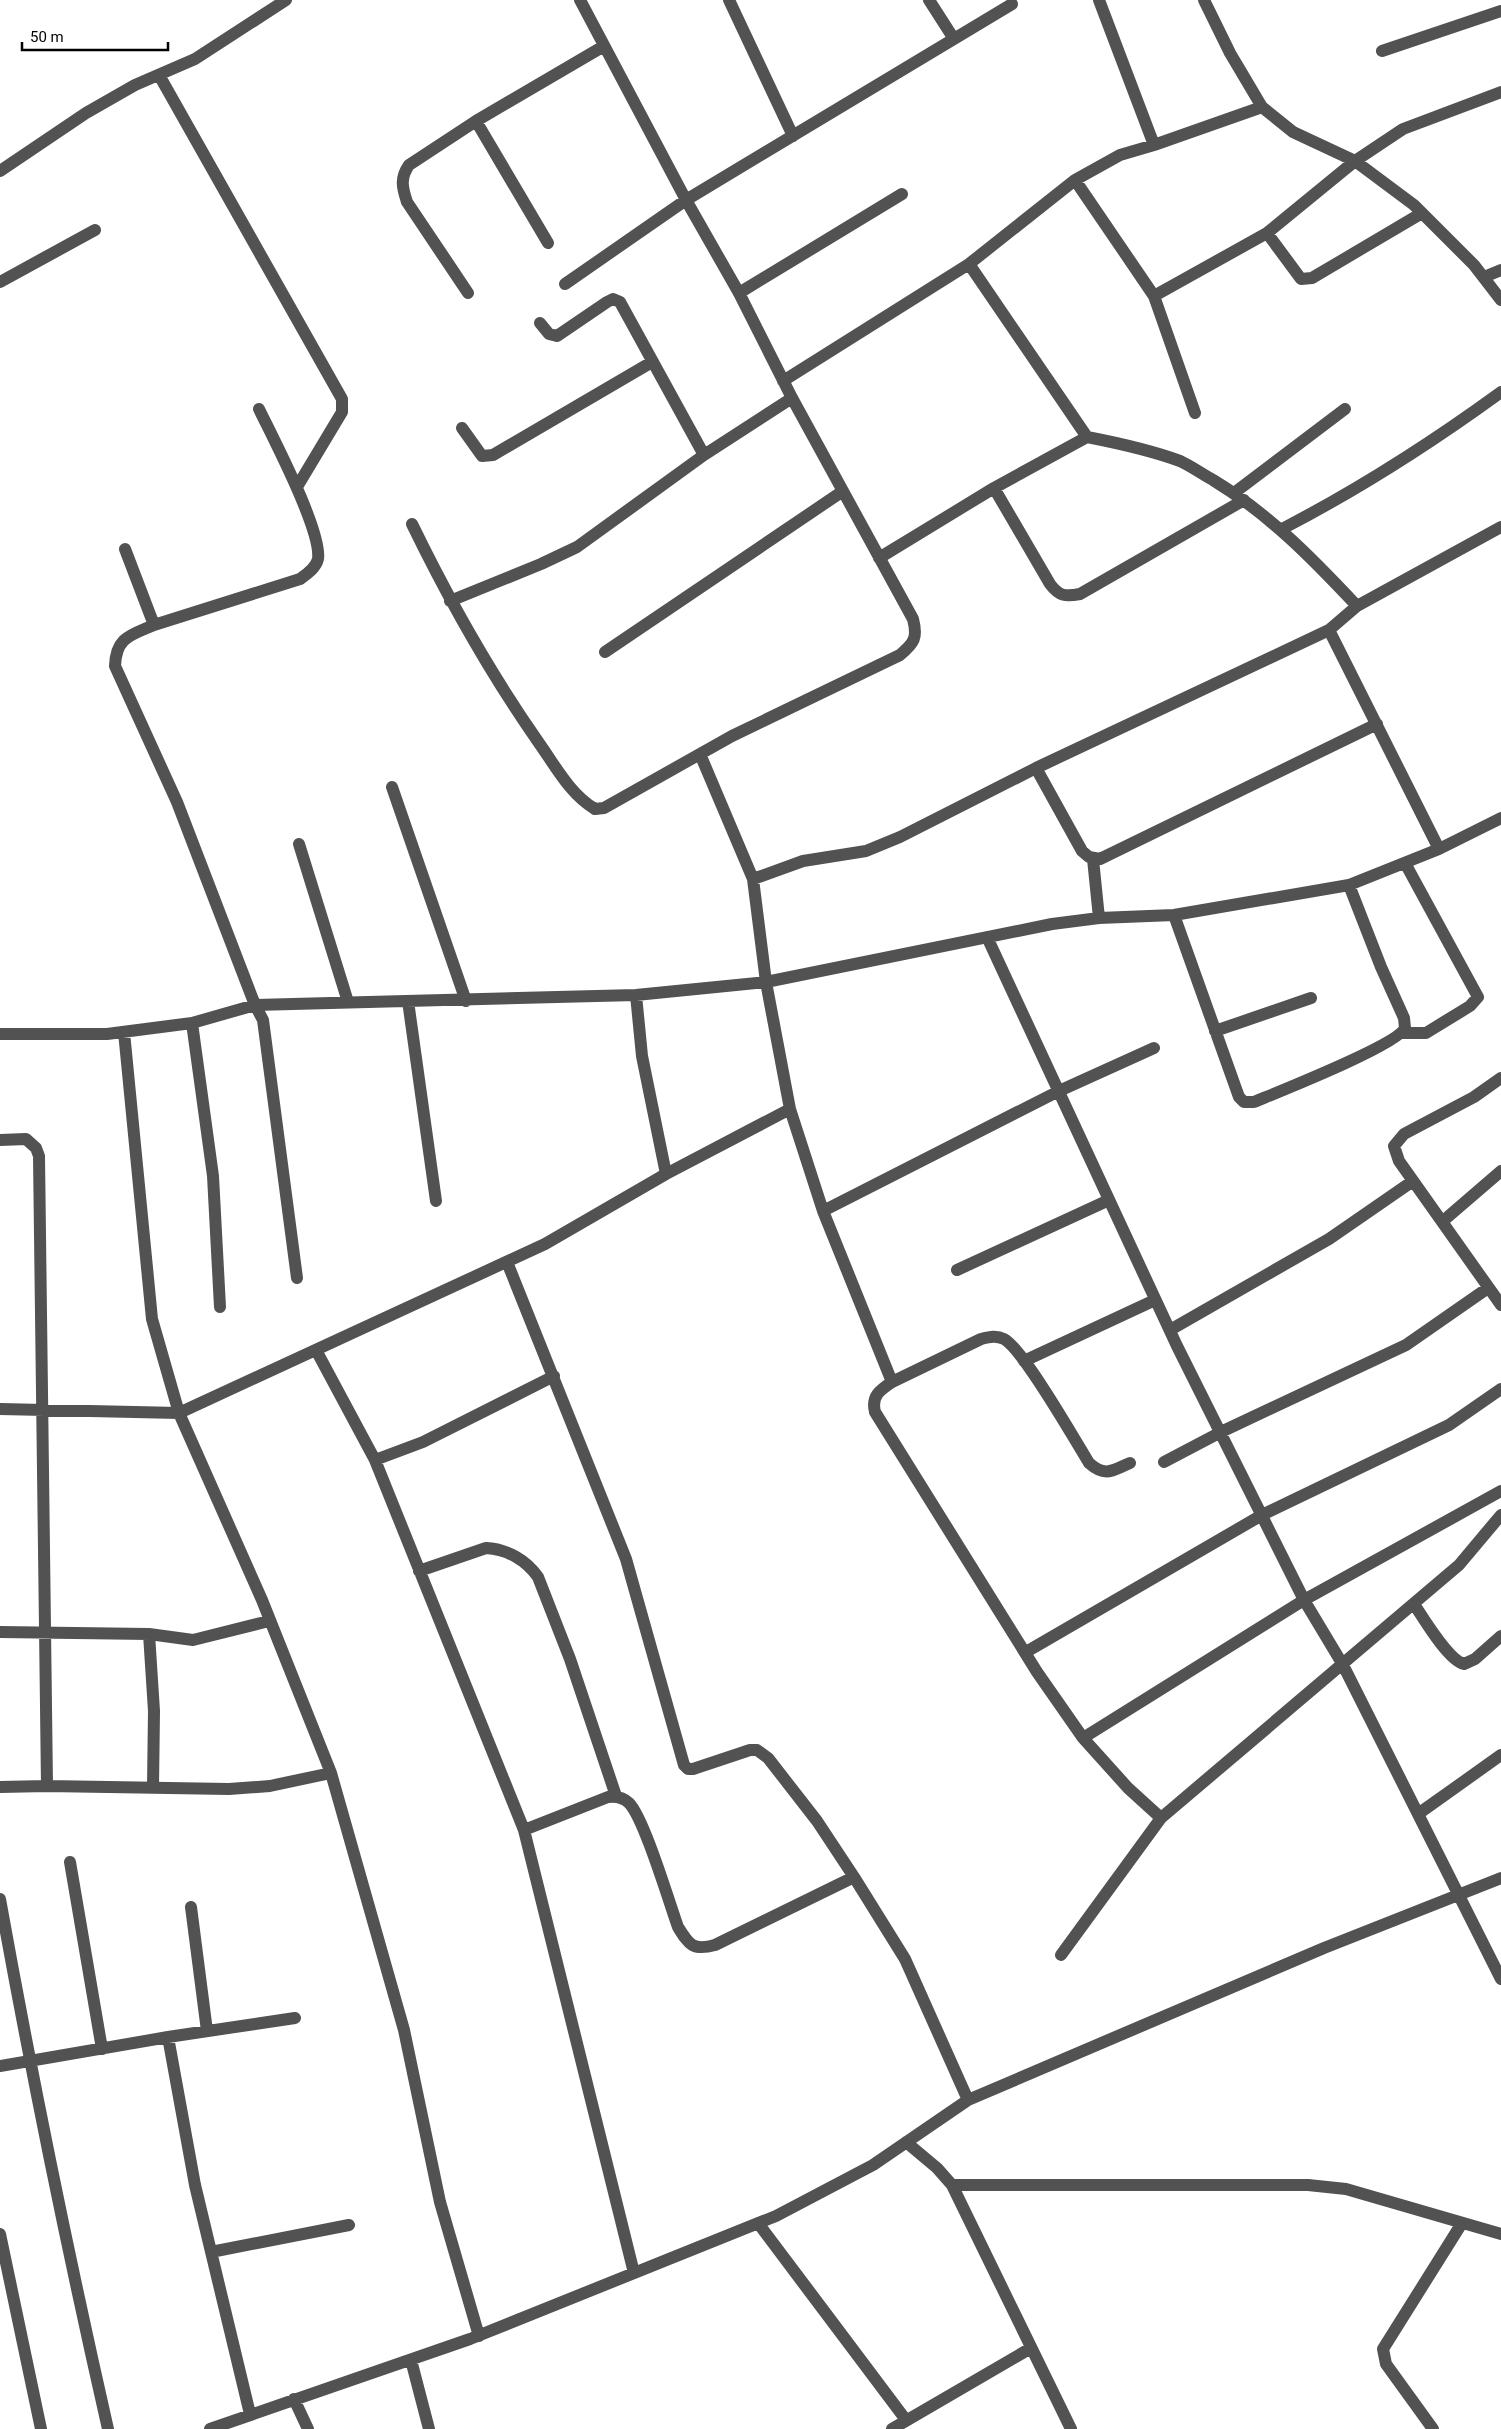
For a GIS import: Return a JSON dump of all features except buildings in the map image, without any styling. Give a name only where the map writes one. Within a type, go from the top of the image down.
[{"type":"street","points":[[0,171],[86,113],[135,85],[195,59],[286,0]]},
{"type":"street","points":[[412,524],[450,601],[499,685],[574,793],[584,803],[595,809],[604,808],[700,754],[900,655],[913,644],[916,630],[913,619],[792,398],[739,293],[686,200],[580,0]]},
{"type":"street","points":[[729,0],[793,136]]},
{"type":"street","points":[[929,0],[954,39]]},
{"type":"street","points":[[1099,0],[1154,145]]},
{"type":"street","points":[[1204,0],[1230,53],[1262,107],[1293,132],[1355,161],[1422,212],[1474,265],[1501,300]]},
{"type":"street","points":[[565,284],[686,200],[1012,4]]},
{"type":"street","points":[[1382,51],[1501,11]]},
{"type":"street","points":[[468,293],[407,202],[402,187],[402,174],[409,164],[476,121],[604,46]]},
{"type":"street","points":[[159,74],[289,308],[342,399],[342,412],[297,487]]},
{"type":"street","points":[[1154,296],[1267,233],[1355,161],[1403,129],[1501,92]]},
{"type":"street","points":[[783,381],[969,264],[1075,180],[1120,155],[1262,107]]},
{"type":"street","points":[[476,121],[548,243]]},
{"type":"street","points":[[1075,180],[1154,296],[1194,413]]},
{"type":"street","points":[[739,293],[902,194]]},
{"type":"street","points":[[1267,233],[1300,279],[1306,280],[1422,212]]},
{"type":"street","points":[[0,282],[95,230]]},
{"type":"street","points":[[969,264],[1087,437]]},
{"type":"street","points":[[1484,278],[1501,270]]},
{"type":"street","points":[[540,323],[548,334],[557,336],[613,299],[620,302],[704,455]]},
{"type":"street","points":[[462,428],[482,456],[493,455],[652,362]]},
{"type":"street","points":[[1282,528],[1339,499],[1376,477],[1501,392]]},
{"type":"street","points":[[450,601],[542,564],[577,547],[704,455],[792,398]]},
{"type":"street","points":[[259,409],[297,487],[318,550],[317,562],[312,570],[300,579],[154,625],[119,644],[115,654],[115,666],[177,802],[255,1005],[263,1020],[297,1278]]},
{"type":"street","points":[[994,488],[1050,584],[1058,594],[1068,597],[1080,594],[1239,496],[1345,409]]},
{"type":"street","points":[[879,558],[994,488],[1087,437],[1117,443],[1181,462],[1239,496],[1282,528],[1357,606]]},
{"type":"street","points":[[605,652],[843,491]]},
{"type":"street","points":[[753,879],[803,861],[866,851],[900,837],[1036,768],[1330,630],[1357,606],[1501,527]]},
{"type":"street","points":[[125,549],[154,625]]},
{"type":"street","points":[[1330,630],[1440,849]]},
{"type":"street","points":[[1036,768],[1082,852],[1093,859],[1100,859],[1377,724]]},
{"type":"street","points":[[700,754],[753,879],[766,982],[790,1108],[823,1211],[892,1382]]},
{"type":"street","points":[[392,787],[466,1001]]},
{"type":"street","points":[[0,1034],[107,1034],[192,1023],[255,1005],[636,996],[766,982],[1052,924],[1099,918],[1174,915],[1349,885],[1440,849],[1501,818]]},
{"type":"street","points":[[299,844],[348,1002]]},
{"type":"street","points":[[1093,859],[1099,918]]},
{"type":"street","points":[[1174,915],[1240,1097],[1249,1103],[1357,1057],[1402,1033],[1426,1033],[1470,1006],[1478,997],[1405,863]]},
{"type":"street","points":[[1349,885],[1381,967],[1404,1018],[1405,1023],[1402,1033]]},
{"type":"street","points":[[987,937],[1155,1300],[1220,1433],[1304,1600],[1343,1665],[1501,1979]]},
{"type":"street","points":[[636,996],[642,1056],[666,1174]]},
{"type":"street","points":[[1215,1031],[1311,998]]},
{"type":"street","points":[[408,1001],[436,1201]]},
{"type":"street","points":[[192,1023],[213,1176],[220,1307]]},
{"type":"street","points":[[124,1032],[152,1319],[179,1413],[262,1600],[269,1622],[331,1772],[404,2030],[440,2202],[479,2336]]},
{"type":"street","points":[[823,1211],[1059,1091],[1154,1048]]},
{"type":"street","points":[[1501,1078],[1474,1097],[1397,1139],[1394,1146],[1396,1154],[1413,1181],[1501,1305]]},
{"type":"street","points":[[0,1409],[179,1413],[545,1244],[666,1174],[790,1108]]},
{"type":"street","points":[[0,1140],[26,1139],[36,1148],[39,1156],[47,1786]]},
{"type":"street","points":[[1443,1221],[1501,1171]]},
{"type":"street","points":[[1170,1330],[1329,1239],[1413,1181]]},
{"type":"street","points":[[957,1270],[1109,1200]]},
{"type":"street","points":[[507,1262],[626,1559],[684,1765],[688,1769],[693,1769],[750,1750],[762,1753],[817,1821],[904,1959],[968,2100]]},
{"type":"street","points":[[1164,1462],[1220,1433],[1406,1345],[1488,1288]]},
{"type":"street","points":[[1024,1361],[1155,1300]]},
{"type":"street","points":[[1130,1462],[1107,1473],[1101,1472],[1090,1463],[1024,1361],[1004,1339],[989,1337],[892,1382],[879,1391],[874,1398],[875,1412],[1037,1672],[1083,1738],[1128,1788],[1161,1818]]},
{"type":"street","points":[[316,1350],[375,1460],[524,1830],[634,2273]]},
{"type":"street","points":[[375,1460],[423,1442],[554,1376]]},
{"type":"street","points":[[1026,1652],[1262,1515],[1449,1425],[1501,1389]]},
{"type":"street","points":[[1083,1738],[1304,1600],[1501,1491]]},
{"type":"street","points":[[1060,1955],[1161,1818],[1459,1565],[1501,1515]]},
{"type":"street","points":[[420,1571],[486,1548],[498,1549],[512,1555],[532,1568],[538,1577],[570,1659],[616,1796]]},
{"type":"street","points":[[1414,1604],[1451,1655],[1460,1663],[1469,1663],[1501,1636]]},
{"type":"street","points":[[0,1632],[149,1634],[193,1640],[269,1622]]},
{"type":"street","points":[[149,1634],[154,1711],[153,1787]]},
{"type":"street","points":[[1418,1814],[1501,1755]]},
{"type":"street","points":[[0,1787],[228,1789],[270,1786],[331,1772]]},
{"type":"street","points":[[524,1830],[602,1799],[616,1796],[631,1804],[638,1816],[678,1927],[688,1943],[693,1947],[703,1948],[715,1945],[854,1877]]},
{"type":"street","points":[[70,1862],[102,2049]]},
{"type":"street","points":[[210,2429],[479,2336],[776,2216],[873,2165],[968,2100],[1324,1948],[1501,1878]]},
{"type":"street","points":[[0,1899],[29,2062],[74,2282],[108,2429]]},
{"type":"street","points":[[191,1907],[207,2031]]},
{"type":"street","points":[[0,2066],[168,2037],[295,2018]]},
{"type":"street","points":[[168,2037],[195,2185],[250,2414]]},
{"type":"street","points":[[906,2142],[937,2168],[952,2185],[1071,2429]]},
{"type":"street","points":[[952,2185],[1308,2185],[1346,2189],[1501,2234]]},
{"type":"street","points":[[758,2223],[906,2420]]},
{"type":"street","points":[[1433,2429],[1386,2364],[1383,2349],[1462,2223]]},
{"type":"street","points":[[211,2252],[349,2225]]},
{"type":"street","points":[[0,2234],[41,2429]]},
{"type":"street","points":[[892,2429],[1031,2348]]},
{"type":"street","points":[[411,2360],[429,2429]]},
{"type":"street","points":[[294,2399],[308,2429]]}]
